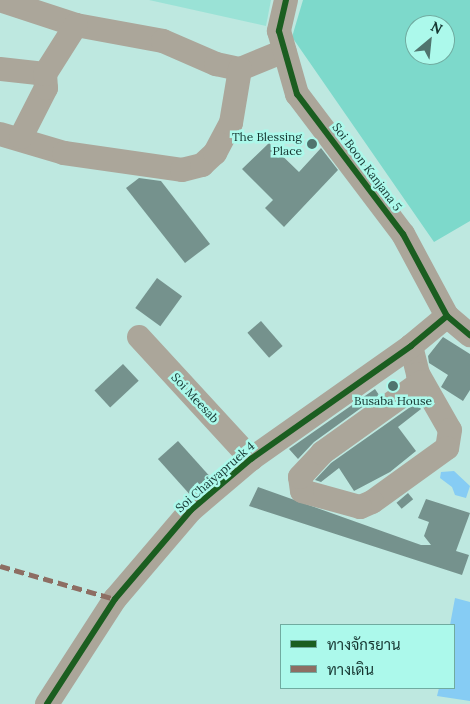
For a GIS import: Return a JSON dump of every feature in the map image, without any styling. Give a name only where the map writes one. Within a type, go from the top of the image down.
[{"type":"street","points":[[0,0],[76,25],[163,41],[216,64],[240,69],[284,51]]},
{"type":"street","name":"Soi Boon Kanjana 5","points":[[286,0],[279,31],[297,94],[404,234],[447,316],[470,335]]},
{"type":"street","points":[[76,25],[45,74],[46,88],[10,135],[41,148],[143,165],[182,170],[202,165],[215,153],[231,123],[240,69]]},
{"type":"street","points":[[0,69],[45,74]]},
{"type":"street","name":"Soi Chaiyapruek 4","points":[[47,704],[115,599],[190,510],[251,459],[411,346],[447,316]]},
{"type":"street","name":"Soi Meesab","points":[[139,337],[251,459]]},
{"type":"street","points":[[411,346],[421,382],[450,430],[447,448],[372,502],[360,507],[302,491],[300,476],[322,453],[421,382]]},
{"type":"green space","points":[[149,0],[271,0],[266,26]]},
{"type":"green space","points":[[303,0],[470,0],[470,221],[434,242],[292,37]]},
{"type":"water","points":[[454,471],[470,486],[466,498],[455,495],[452,487],[440,478],[441,472]]},
{"type":"water","points":[[455,598],[470,602],[470,701],[437,696],[439,689],[455,689],[455,624],[450,624]]},
{"type":"building","points":[[269,143],[299,172],[321,148],[338,170],[284,227],[265,208],[273,200],[242,169]]},
{"type":"building","points":[[139,178],[161,181],[210,244],[185,263],[126,188]]},
{"type":"building","points":[[157,278],[182,296],[160,326],[135,308]]},
{"type":"building","points":[[261,321],[283,346],[269,358],[247,333]]},
{"type":"building","points":[[443,337],[470,354],[470,390],[463,401],[441,387],[448,375],[429,363],[428,356]]},
{"type":"building","points":[[123,364],[139,381],[110,407],[94,391]]},
{"type":"building","points":[[375,389],[379,395],[314,442],[298,459],[289,449]]},
{"type":"building","points":[[416,403],[421,409],[398,427],[416,451],[390,472],[354,491],[339,468],[321,482],[315,480],[331,463]]},
{"type":"building","points":[[178,441],[209,476],[189,494],[158,459]]},
{"type":"building","points":[[258,487],[421,545],[431,545],[424,536],[429,522],[418,518],[426,499],[470,513],[456,551],[469,555],[462,575],[249,506]]},
{"type":"building","points":[[408,493],[413,499],[402,509],[397,503]]},
{"type":"marked path","points":[[0,566],[115,599]]},
{"type":"cycle path","points":[[286,0],[279,31],[297,94],[403,234],[447,316],[470,335]]},
{"type":"cycle path","points":[[47,704],[115,599],[191,510],[251,459],[411,346],[447,316]]},
{"type":"place","name":"The Blessing Place","points":[[312,144]]},
{"type":"place","name":"Busaba House","points":[[393,386]]}]
